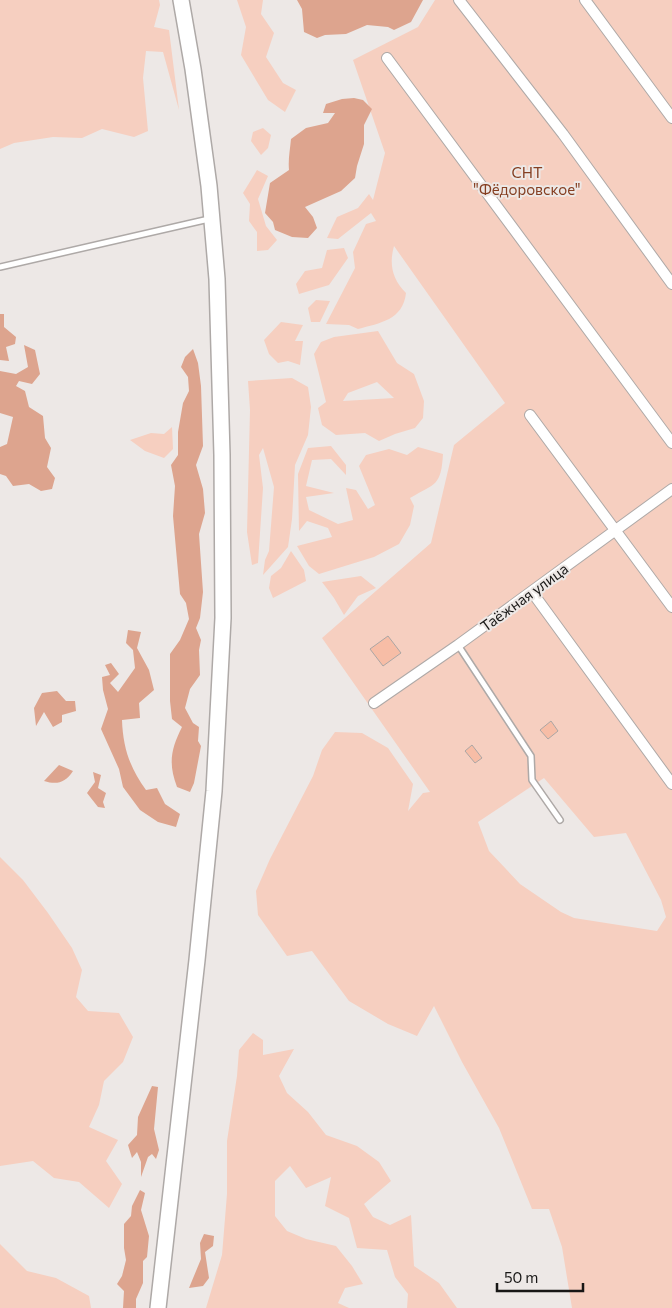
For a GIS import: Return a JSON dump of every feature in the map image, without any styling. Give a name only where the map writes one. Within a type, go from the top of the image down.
[{"type":"main road","points":[[158,1308],[213,800],[223,618],[222,455],[217,278],[210,186],[181,0]]},
{"type":"street","points":[[459,0],[563,134],[672,284]]},
{"type":"street","points":[[585,0],[672,118]]},
{"type":"street","points":[[387,58],[672,443]]},
{"type":"street","points":[[530,415],[672,607]]},
{"type":"street","name":"Таёжная улица","points":[[374,703],[532,592],[672,489]]},
{"type":"street","points":[[532,592],[672,784]]},
{"type":"lane","points":[[0,267],[212,218]]},
{"type":"lane","points":[[458,645],[531,756],[532,780],[560,820]]},
{"type":"green space","points":[[0,0],[159,0],[160,5],[154,27],[169,30],[179,110],[163,52],[146,51],[143,78],[148,131],[134,137],[102,129],[82,138],[53,137],[14,143],[0,149]]},
{"type":"green space","points":[[237,0],[263,0],[261,14],[274,33],[266,57],[283,83],[296,90],[285,112],[268,100],[241,55],[246,27]]},
{"type":"green space","name":"СНТ \"Фёдоровское\"","points":[[435,0],[672,0],[672,1308],[572,1308],[562,1247],[549,1209],[532,1209],[499,1128],[462,1062],[434,1006],[417,1036],[388,1024],[349,1001],[312,951],[287,956],[258,915],[256,891],[270,859],[313,776],[322,750],[335,732],[362,733],[388,748],[413,784],[408,811],[423,793],[430,792],[322,638],[431,543],[454,445],[505,403],[394,246],[393,271],[401,288],[406,293],[404,302],[395,315],[382,322],[358,329],[349,325],[326,324],[355,268],[353,252],[366,224],[376,221],[371,213],[338,239],[327,238],[337,217],[358,208],[369,194],[373,200],[385,153],[353,60],[418,27]],"holes":[[[544,778],[594,837],[626,833],[661,900],[666,917],[657,931],[574,918],[561,912],[520,884],[489,851],[478,822]]]},
{"type":"green space","points":[[263,128],[271,135],[268,148],[261,155],[251,141],[253,132]]},
{"type":"green space","points":[[257,170],[268,176],[258,199],[266,226],[277,240],[268,250],[257,251],[257,232],[249,221],[250,204],[243,193]]},
{"type":"green space","points":[[344,248],[348,258],[329,285],[299,294],[296,284],[305,271],[322,268],[327,250]]},
{"type":"green space","points":[[316,300],[330,301],[320,322],[311,322],[308,308]]},
{"type":"green space","points":[[281,322],[303,325],[295,341],[303,341],[300,365],[288,361],[278,363],[269,354],[264,340]]},
{"type":"green space","points":[[378,331],[397,363],[414,374],[424,401],[423,418],[415,428],[379,441],[365,433],[336,435],[322,425],[318,408],[326,402],[314,354],[321,342],[334,337]],"holes":[[[377,382],[394,398],[343,401],[348,393]]]},
{"type":"green space","points":[[292,378],[308,387],[311,407],[308,435],[295,465],[292,519],[288,547],[263,575],[265,560],[269,551],[274,487],[263,448],[259,455],[263,488],[258,563],[252,565],[247,532],[250,410],[248,381]]},
{"type":"green space","points":[[172,427],[173,449],[164,458],[145,451],[130,440],[151,433],[164,434]]},
{"type":"green space","points":[[331,446],[346,465],[346,475],[331,459],[312,460],[306,486],[334,493],[306,497],[309,510],[338,524],[353,520],[346,488],[356,490],[368,509],[375,505],[359,466],[366,455],[389,449],[407,455],[418,447],[443,454],[441,472],[436,482],[410,498],[414,506],[410,525],[399,544],[374,557],[319,574],[309,566],[297,546],[332,537],[328,528],[307,521],[299,531],[298,474],[308,448]]},
{"type":"green space","points":[[291,551],[304,570],[306,581],[273,598],[269,588],[271,576],[281,568]]},
{"type":"green space","points":[[361,576],[376,588],[358,596],[344,615],[322,582]]},
{"type":"green space","points":[[0,857],[23,880],[72,948],[82,970],[76,997],[88,1011],[119,1013],[133,1037],[123,1062],[104,1081],[99,1105],[89,1127],[118,1140],[106,1161],[122,1184],[109,1208],[79,1182],[54,1178],[33,1161],[0,1166]]},
{"type":"green space","points":[[253,1033],[263,1040],[263,1055],[294,1049],[279,1076],[287,1093],[308,1112],[326,1135],[357,1146],[379,1162],[391,1181],[364,1204],[373,1217],[390,1225],[411,1215],[414,1266],[439,1283],[457,1308],[407,1308],[408,1294],[395,1277],[387,1250],[357,1248],[349,1218],[325,1206],[331,1177],[306,1188],[290,1166],[275,1181],[275,1216],[287,1231],[306,1239],[336,1246],[363,1284],[345,1288],[338,1303],[349,1308],[206,1308],[222,1255],[227,1194],[227,1141],[239,1050]]},
{"type":"green space","points":[[0,1244],[27,1271],[56,1278],[89,1296],[91,1308],[0,1308]]},
{"type":"shaded area","points":[[297,0],[423,0],[411,22],[394,30],[388,27],[367,25],[346,34],[325,35],[317,38],[304,32],[302,9]]},
{"type":"shaded area","points":[[354,98],[363,100],[372,109],[364,125],[364,144],[355,178],[341,191],[305,207],[313,217],[317,228],[308,238],[292,237],[275,230],[273,222],[265,213],[270,183],[289,170],[291,139],[306,128],[328,123],[335,113],[323,113],[326,104],[342,99]]},
{"type":"shaded area","points":[[0,314],[4,314],[4,327],[16,337],[15,344],[6,347],[9,361],[0,360]]},
{"type":"shaded area","points":[[24,345],[35,350],[40,374],[32,384],[19,381],[16,386],[25,391],[29,407],[43,416],[45,438],[51,448],[47,467],[55,478],[52,489],[41,491],[29,484],[13,486],[6,476],[0,474],[0,447],[7,444],[13,417],[0,413],[0,371],[16,374],[28,367]]},
{"type":"shaded area","points":[[193,349],[198,363],[201,386],[203,446],[196,465],[203,489],[205,513],[199,534],[203,592],[200,618],[196,628],[201,640],[199,650],[200,675],[190,689],[185,708],[193,723],[199,727],[198,741],[201,746],[194,783],[190,792],[177,787],[172,771],[173,749],[182,727],[172,719],[170,654],[180,640],[189,619],[186,603],[180,594],[173,516],[175,486],[171,465],[178,455],[178,432],[183,403],[189,391],[188,377],[181,367],[185,357]]},
{"type":"shaded area","points":[[128,630],[141,632],[137,648],[149,670],[154,690],[139,703],[140,718],[122,720],[126,749],[132,766],[146,790],[157,788],[165,804],[180,814],[176,827],[158,822],[140,810],[123,787],[119,769],[101,729],[108,709],[102,677],[110,675],[105,665],[111,663],[119,674],[110,683],[118,692],[135,668],[133,650],[126,643]]},
{"type":"shaded area","points":[[57,691],[66,701],[75,701],[76,711],[62,715],[62,722],[53,727],[44,712],[36,726],[34,708],[42,693]]},
{"type":"shaded area","points":[[59,765],[73,771],[60,782],[44,781]]},
{"type":"shaded area","points":[[93,772],[101,775],[98,788],[106,793],[103,802],[105,808],[98,807],[87,793],[95,782]]},
{"type":"shaded area","points":[[152,1086],[158,1087],[154,1129],[159,1150],[156,1159],[152,1154],[148,1157],[141,1177],[141,1162],[137,1152],[132,1158],[128,1145],[137,1135],[138,1117]]},
{"type":"shaded area","points":[[140,1190],[145,1193],[141,1210],[149,1236],[147,1257],[143,1261],[143,1283],[136,1299],[136,1308],[123,1308],[124,1291],[117,1284],[122,1276],[126,1260],[124,1224],[131,1216],[132,1206]]},
{"type":"shaded area","points":[[204,1234],[214,1236],[213,1246],[205,1252],[209,1278],[203,1286],[189,1288],[201,1259],[200,1243]]},
{"type":"building","points":[[388,636],[401,653],[383,666],[370,649]]},
{"type":"building","points":[[551,721],[558,731],[548,739],[540,730]]},
{"type":"building","points":[[472,745],[482,758],[475,763],[465,751]]}]
